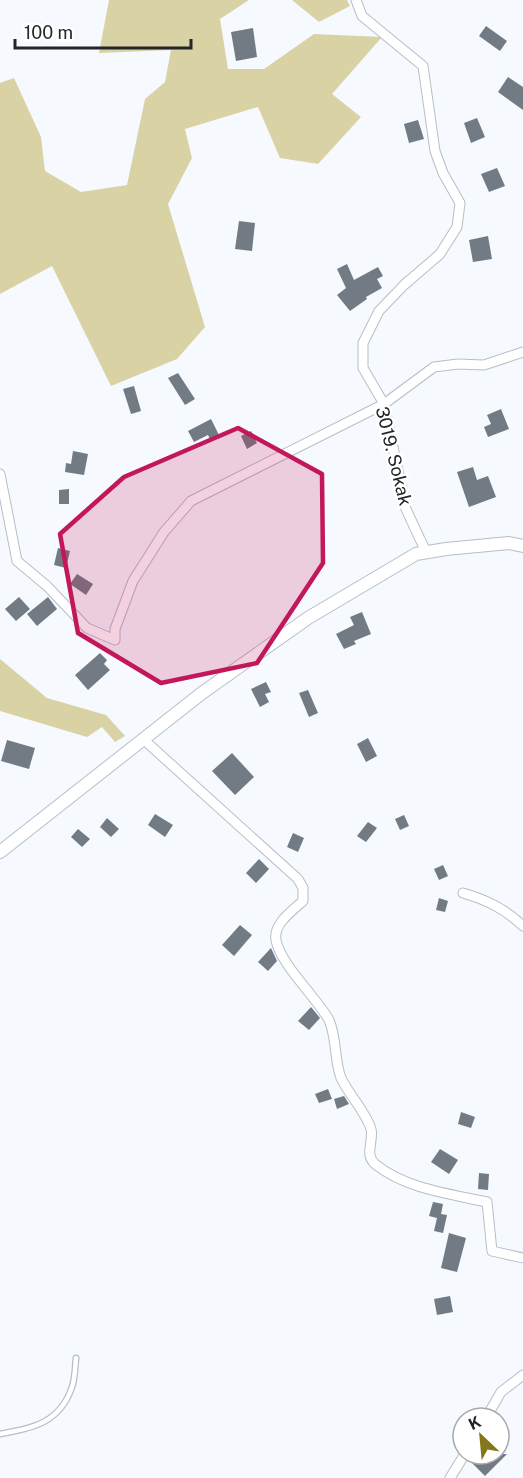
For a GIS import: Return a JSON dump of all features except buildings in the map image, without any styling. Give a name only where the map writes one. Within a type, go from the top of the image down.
[{"type":"street","name":"3019. Sokak","points":[[356,0],[362,16],[423,66],[435,151],[443,173],[460,203],[457,227],[440,254],[404,285],[379,311],[363,343],[363,368],[384,404],[406,509],[426,552]]},
{"type":"street","points":[[0,474],[17,561],[47,586],[87,628],[115,640],[115,629],[133,581],[164,532],[191,501],[384,404],[434,367],[484,364],[523,352]]},
{"type":"street","points":[[0,852],[202,693],[308,618],[416,554],[509,543],[523,546]]},
{"type":"street","points":[[143,739],[298,879],[303,888],[303,901],[281,922],[276,930],[275,939],[286,961],[328,1019],[341,1077],[371,1130],[369,1154],[374,1163],[412,1184],[487,1202],[492,1251],[523,1258]]},
{"type":"street","points":[[463,893],[486,899],[511,914],[523,926]]},
{"type":"street","points":[[493,1406],[501,1392],[523,1375]]},
{"type":"lane","points":[[0,1434],[34,1427],[59,1413],[72,1387],[76,1358]]},
{"type":"highlighted area","points":[[238,428],[322,474],[323,563],[257,663],[161,683],[78,633],[60,534],[124,477]]},
{"type":"shaded area","points":[[109,0],[249,0],[220,19],[228,69],[264,69],[314,34],[382,37],[332,94],[361,117],[318,164],[280,158],[258,107],[185,129],[192,158],[168,204],[205,327],[177,359],[111,386],[52,266],[0,294],[0,83],[14,78],[41,137],[45,171],[81,192],[127,185],[145,99],[165,82],[171,50],[99,53]]},
{"type":"shaded area","points":[[292,0],[347,0],[350,6],[319,22]]},
{"type":"shaded area","points":[[0,659],[47,698],[106,715],[125,736],[115,742],[102,727],[87,737],[0,711]]}]
